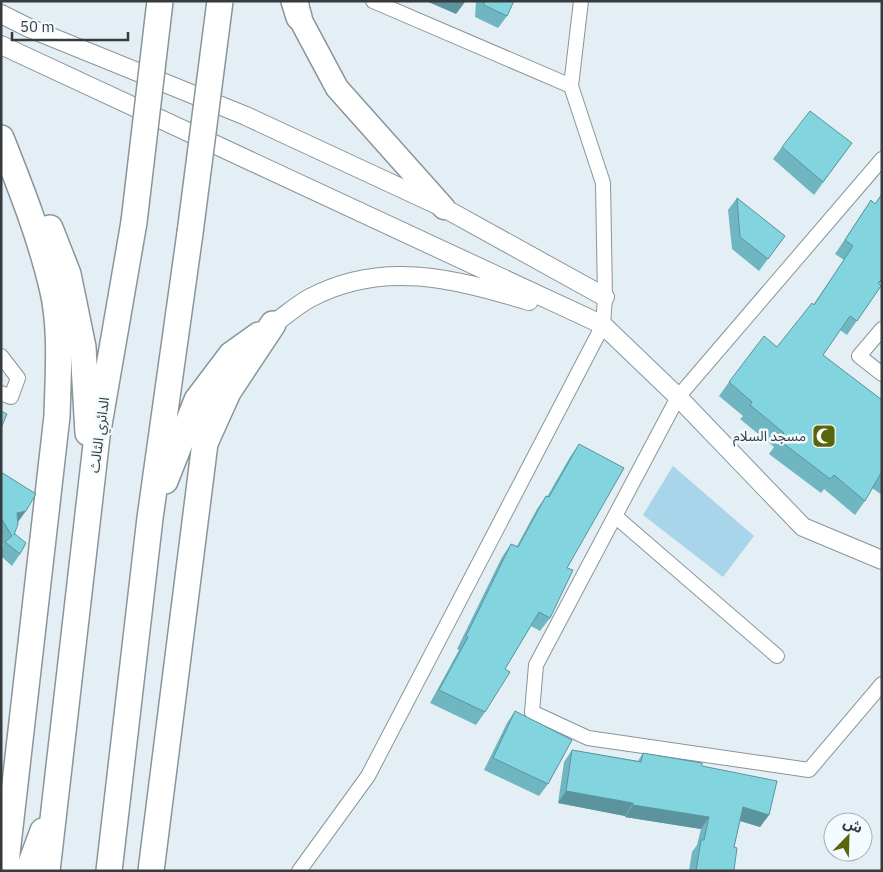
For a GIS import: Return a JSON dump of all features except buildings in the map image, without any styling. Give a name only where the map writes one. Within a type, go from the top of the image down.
[{"type":"highway","name":"الدائري الثالث","points":[[47,871],[97,436],[134,222],[160,1]]},
{"type":"highway","points":[[109,871],[150,518],[220,1]]},
{"type":"highway","points":[[297,6],[337,88],[444,208]]},
{"type":"highway","points":[[1,137],[37,194],[68,274],[83,347],[91,489]]},
{"type":"highway","points":[[1,137],[25,197],[53,288],[59,352],[56,416],[6,871]]},
{"type":"highway","points":[[150,518],[196,400],[231,355],[273,324]]},
{"type":"highway","points":[[151,871],[205,443],[228,392],[273,324]]},
{"type":"highway","points":[[28,871],[56,800]]},
{"type":"street","points":[[373,1],[571,86]]},
{"type":"street","points":[[299,871],[368,776],[603,325],[605,297],[603,183],[571,86],[581,1]]},
{"type":"street","points":[[1,14],[30,28],[246,116],[444,208],[605,297]]},
{"type":"street","points":[[1,45],[603,325],[678,397],[803,527],[882,560]]},
{"type":"street","points":[[882,159],[678,397],[536,665],[532,712],[588,738],[809,770],[882,684]]},
{"type":"street","points":[[273,324],[310,298],[351,281],[396,275],[439,277],[582,316]]},
{"type":"street","points":[[882,329],[859,356],[882,374]]},
{"type":"street","points":[[1,356],[18,378],[11,397],[1,393]]},
{"type":"street","points":[[615,516],[777,656]]},
{"type":"shaded area","points":[[673,466],[754,536],[723,577],[643,515]]},
{"type":"place","name":"مسجد السلام","points":[[824,436]]}]
